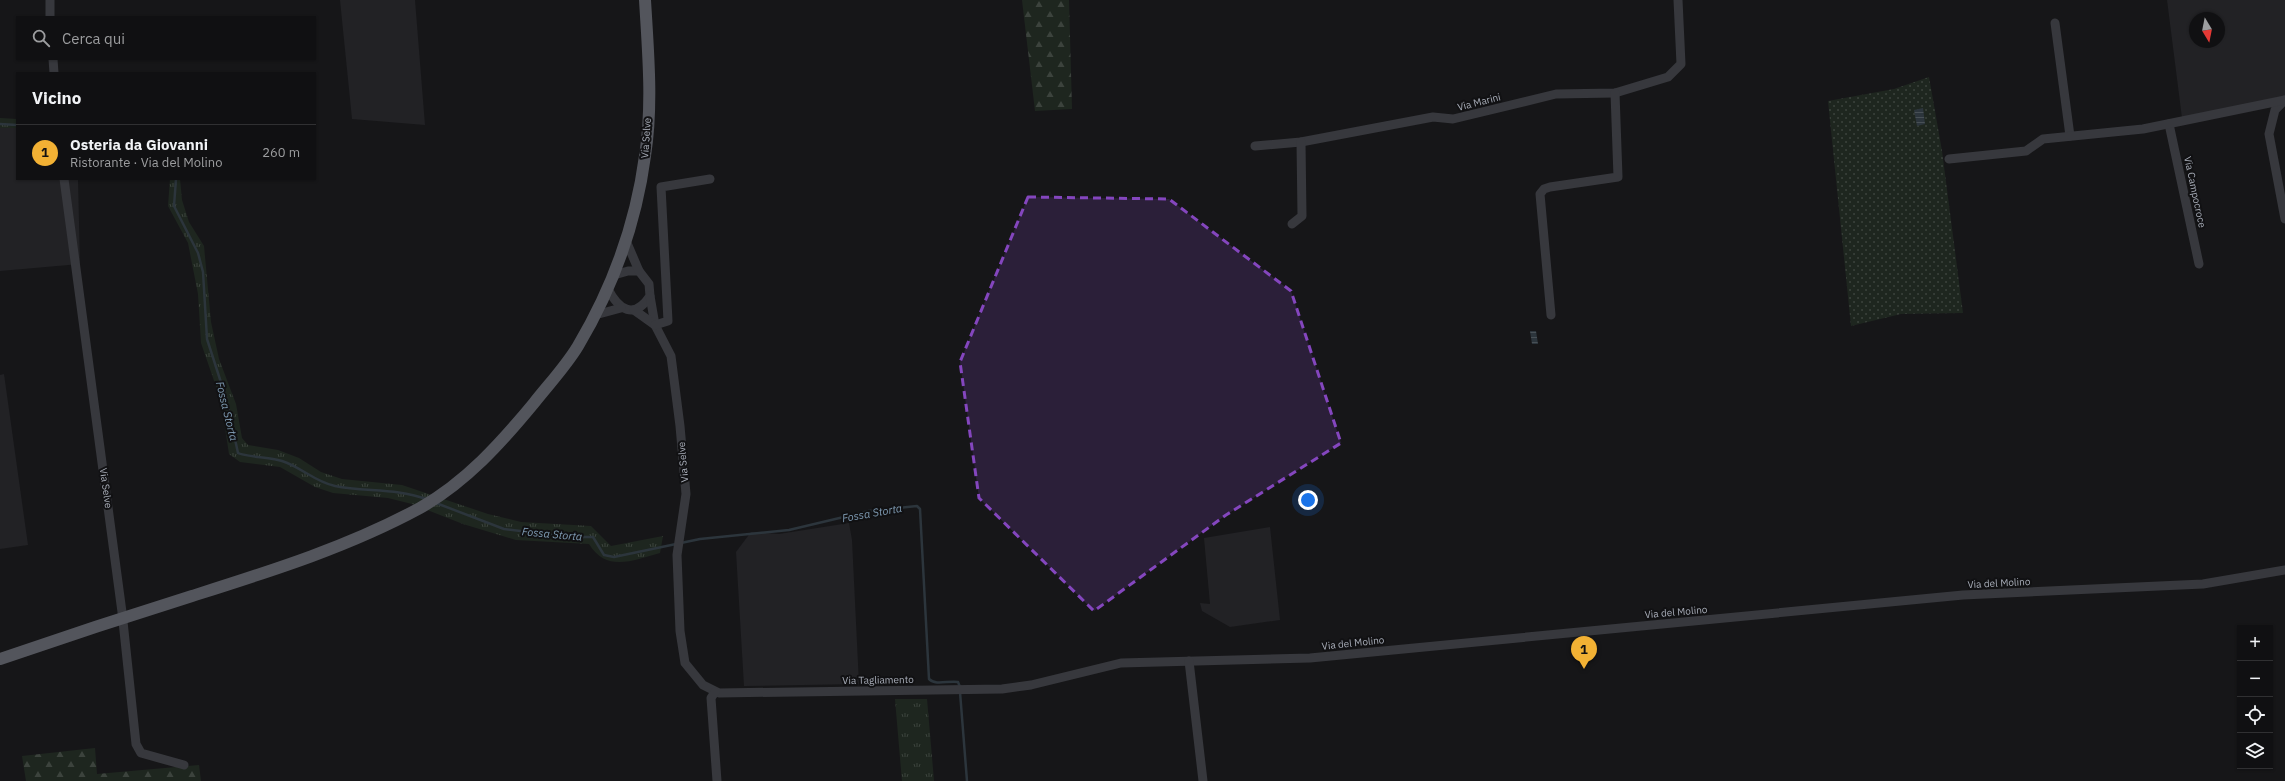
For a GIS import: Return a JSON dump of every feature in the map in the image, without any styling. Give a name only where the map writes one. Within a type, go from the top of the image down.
[{"type":"main road","name":"Via Selve","points":[[627,243],[646,155],[649,86],[645,0]]},
{"type":"main road","points":[[0,659],[122,618],[283,568],[331,550],[419,508],[443,494],[491,453],[520,420],[577,348],[608,289],[627,243]]},
{"type":"street","points":[[50,0],[50,16]]},
{"type":"street","name":"Via Marini","points":[[1255,146],[1301,142],[1433,117],[1453,119],[1556,94],[1615,93],[1668,77],[1681,64],[1678,0]]},
{"type":"street","points":[[2055,23],[2070,136]]},
{"type":"street","points":[[53,60],[54,72]]},
{"type":"street","points":[[1551,315],[1540,194],[1544,189],[1550,186],[1618,177],[1615,93]]},
{"type":"street","points":[[1948,159],[2026,151],[2043,139],[2115,133],[2169,124],[2285,100]]},
{"type":"street","points":[[2285,100],[2275,110],[2269,134],[2285,219]]},
{"type":"street","name":"Via Campocroce","points":[[2169,124],[2199,264]]},
{"type":"street","points":[[1292,224],[1302,216],[1301,142]]},
{"type":"street","points":[[655,325],[668,320],[661,187],[710,179]]},
{"type":"street","name":"Via Selve","points":[[64,180],[122,618],[136,744],[141,753],[184,765]]},
{"type":"street","name":"Via Selve","points":[[627,243],[639,271],[649,284],[655,325],[671,356],[680,426],[686,494],[677,555],[680,631],[685,663],[702,685],[715,692]]},
{"type":"street","points":[[614,274],[628,271],[639,271]]},
{"type":"street","points":[[608,289],[614,301],[621,308]]},
{"type":"street","points":[[634,310],[643,305],[650,296]]},
{"type":"street","name":"Via Selve","points":[[595,315],[621,308],[634,310],[655,325]]},
{"type":"street","name":"Via del Molino","points":[[1189,661],[1310,658],[1963,595],[2203,584],[2285,570]]},
{"type":"street","points":[[1189,661],[1203,781]]},
{"type":"street","name":"Via Tagliamento","points":[[715,692],[959,690],[1017,688],[1121,664],[1189,661]]},
{"type":"street","points":[[715,692],[712,698],[712,704],[717,781]]},
{"type":"highlighted area","points":[[1028,197],[1169,199],[1291,291],[1341,443],[1226,515],[1094,611],[979,498],[960,362]]},
{"type":"shaded area","points":[[340,0],[415,0],[425,125],[352,119]]},
{"type":"shaded area","points":[[2167,0],[2285,0],[2285,96],[2182,118]]},
{"type":"shaded area","points":[[1923,108],[1925,124],[1917,126],[1914,110]]},
{"type":"shaded area","points":[[0,128],[16,128],[16,180],[78,180],[80,264],[0,271]]},
{"type":"shaded area","points":[[1530,331],[1536,331],[1538,344],[1532,344]]},
{"type":"shaded area","points":[[4,374],[28,545],[0,549],[0,375]]},
{"type":"shaded area","points":[[849,523],[852,540],[859,684],[744,686],[736,552],[751,532],[779,534]]},
{"type":"shaded area","points":[[1270,527],[1280,620],[1230,627],[1202,611],[1200,603],[1210,604],[1204,538]]},
{"type":"green space","points":[[1022,0],[1069,0],[1072,109],[1035,111]]},
{"type":"green space","points":[[1929,77],[1942,151],[1963,313],[1901,314],[1851,326],[1828,101],[1894,89]]},
{"type":"green space","points":[[0,118],[16,119],[16,128],[0,128]]},
{"type":"green space","points":[[170,180],[180,180],[182,200],[189,222],[204,246],[211,322],[219,359],[236,404],[242,438],[248,445],[278,450],[299,458],[321,472],[342,479],[402,485],[488,514],[521,522],[591,526],[611,546],[663,536],[660,553],[630,561],[612,561],[604,559],[596,553],[589,544],[516,540],[463,524],[412,504],[388,498],[333,493],[315,487],[280,467],[240,462],[229,454],[221,401],[201,343],[198,294],[188,243],[168,206]]},
{"type":"green space","points":[[895,699],[927,699],[934,781],[902,781]]},
{"type":"green space","points":[[95,748],[97,774],[199,765],[201,781],[26,781],[22,756]]},
{"type":"waterway","name":"Fossa Storta","points":[[0,124],[16,125]]},
{"type":"waterway","name":"Fossa Storta","points":[[176,180],[174,206],[198,253],[203,272],[207,339],[226,398],[238,453],[282,461],[321,481],[335,486],[403,493],[426,499]]},
{"type":"waterway","name":"Fossa Storta","points":[[436,503],[504,529],[571,537],[593,537],[604,555],[614,557],[700,539],[789,530],[869,511],[917,506],[920,509],[929,679],[935,682],[958,682],[960,687]]},
{"type":"waterway","name":"Fossa Storta","points":[[960,692],[967,781]]},
{"type":"place","name":"Osteria da Giovanni","points":[[1584,669]]}]
